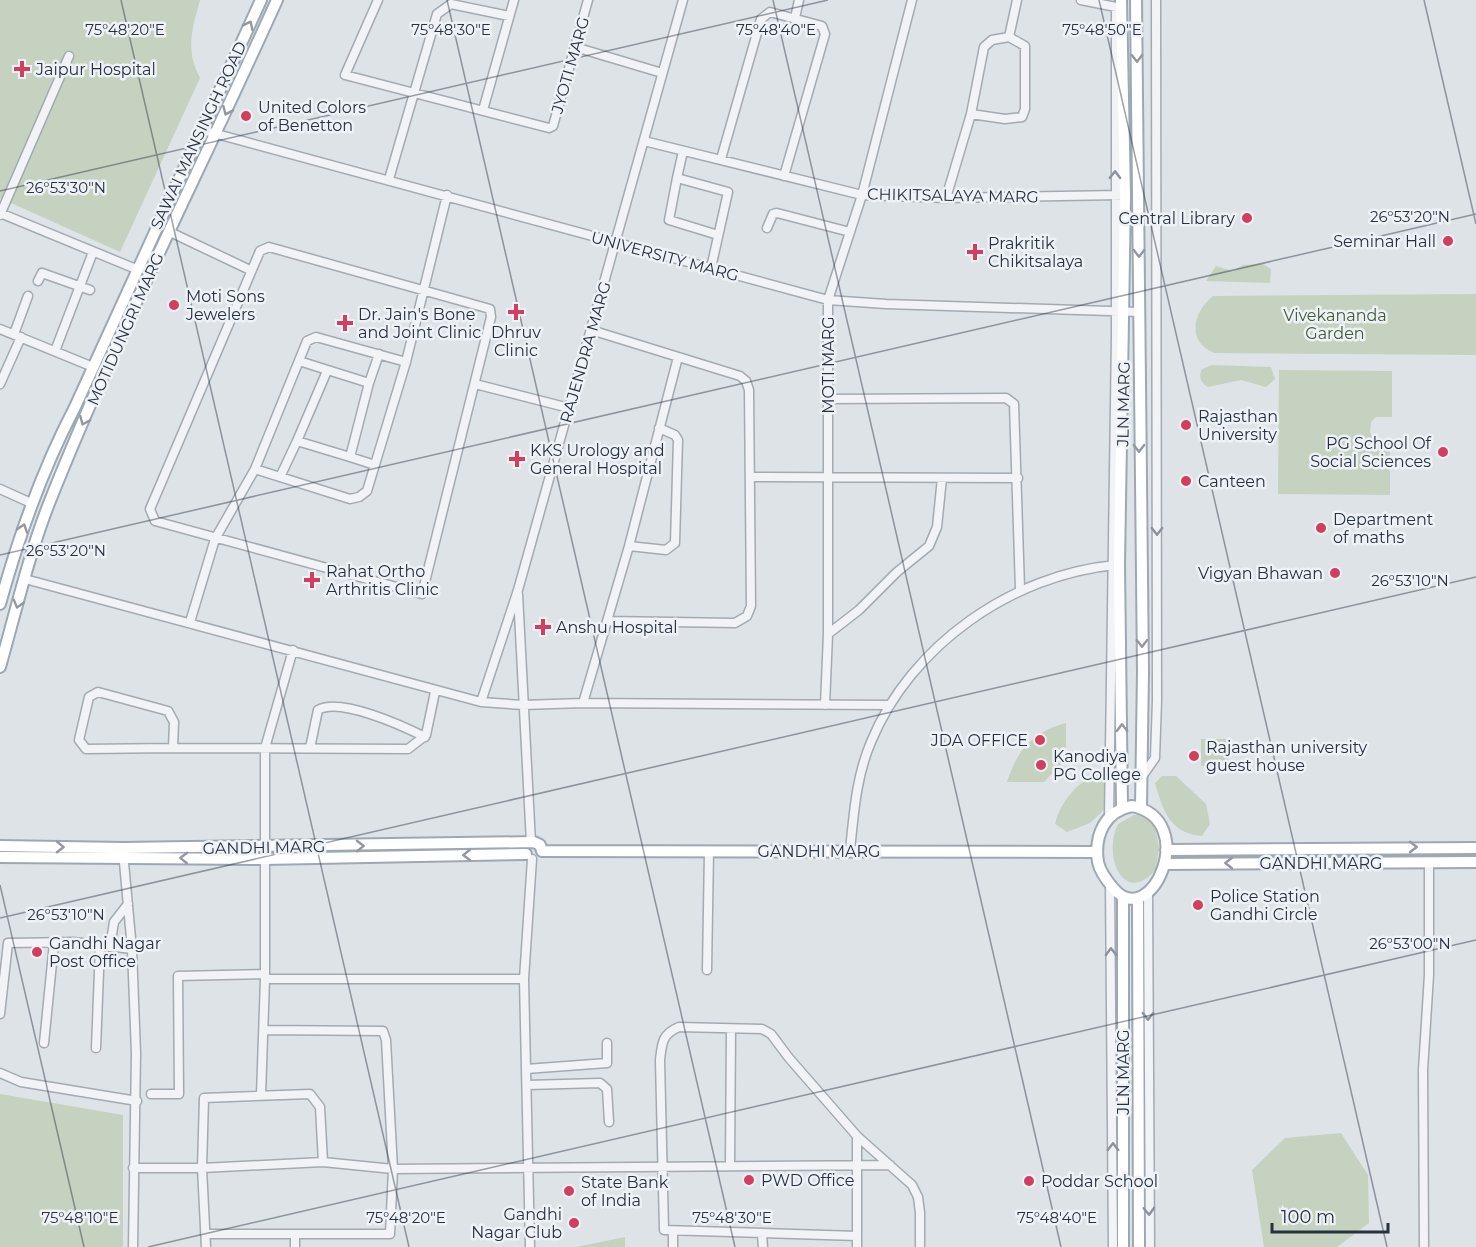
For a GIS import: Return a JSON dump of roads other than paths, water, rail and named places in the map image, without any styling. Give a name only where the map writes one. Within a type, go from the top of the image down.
[{"type":"main road","name":"SAWAI MANSINGH ROAD","points":[[0,604],[31,503],[50,455],[93,367],[261,0]]},
{"type":"main road","name":"MOTIDUNGRI MARG","points":[[0,667],[47,508],[133,307],[217,135],[277,0]]},
{"type":"main road","name":"JLN MARG","points":[[1136,0],[1143,671],[1141,807]]},
{"type":"main road","name":"JLN MARG","points":[[1119,4],[1120,312],[1116,565],[1122,808]]},
{"type":"main road","points":[[1141,807],[1162,827],[1166,850],[1165,864],[1160,880],[1143,896],[1123,897],[1110,885],[1098,865],[1098,836],[1109,817],[1122,808],[1141,807]]},
{"type":"main road","name":"GANDHI MARG","points":[[0,851],[123,853],[264,847],[529,850],[540,856],[542,851],[1097,852]]},
{"type":"main road","name":"GANDHI MARG","points":[[1166,850],[1476,848]]},
{"type":"main road","points":[[0,851],[34,857],[123,853],[264,858],[529,850]]},
{"type":"main road","name":"GANDHI MARG","points":[[1165,864],[1476,862]]},
{"type":"main road","name":"JLN MARG","points":[[1139,1247],[1143,896]]},
{"type":"main road","name":"JLN MARG","points":[[1123,897],[1123,1247]]},
{"type":"street","points":[[378,0],[345,75],[483,110],[514,0]]},
{"type":"street","name":"JYOTI MARG","points":[[483,110],[549,128],[553,126],[588,0]]},
{"type":"street","name":"RAJENDRA MARG","points":[[481,702],[518,590],[683,0]]},
{"type":"street","points":[[795,18],[799,0]]},
{"type":"street","name":"MOTI MARG","points":[[825,705],[828,634],[828,300],[862,195],[912,0]]},
{"type":"street","points":[[1009,37],[1017,0]]},
{"type":"street","points":[[1081,0],[1119,4]]},
{"type":"street","points":[[1141,779],[1155,758],[1157,701],[1156,0]]},
{"type":"street","points":[[389,179],[436,14],[444,6],[451,4],[509,16]]},
{"type":"street","points":[[721,159],[761,19],[770,12],[795,18],[822,26],[825,34],[784,176]]},
{"type":"street","points":[[946,198],[971,114],[984,47],[992,39],[1009,37],[1025,46],[1025,109],[1022,117],[1005,119],[971,114]]},
{"type":"street","points":[[575,47],[662,73]]},
{"type":"street","points":[[69,56],[0,214],[136,269]]},
{"type":"street","name":"UNIVERSITY MARG","points":[[202,130],[828,300],[1140,312]]},
{"type":"street","name":"CHIKITSALAYA MARG","points":[[644,141],[862,195],[946,198],[1120,195]]},
{"type":"street","points":[[683,151],[669,220],[718,235]]},
{"type":"street","points":[[677,178],[728,192],[711,268]]},
{"type":"street","points":[[255,469],[350,499],[359,497],[367,491],[406,362],[447,195]]},
{"type":"street","points":[[767,228],[773,214],[777,213],[850,232]]},
{"type":"street","points":[[170,232],[250,270]]},
{"type":"street","points":[[277,248],[490,309],[491,317],[422,594],[155,521],[150,509],[207,381],[250,270],[260,251],[277,248]]},
{"type":"street","points":[[55,351],[93,252]]},
{"type":"street","points":[[38,281],[42,273],[90,290]]},
{"type":"street","points":[[0,384],[18,336],[28,296]]},
{"type":"street","points":[[0,328],[93,367]]},
{"type":"street","points":[[591,330],[740,376],[746,381],[749,390],[751,606],[747,615],[735,623],[608,621]]},
{"type":"street","points":[[190,622],[215,539],[255,469],[307,341],[316,337],[406,362]]},
{"type":"street","points":[[350,457],[379,354]]},
{"type":"street","points":[[583,703],[629,546],[678,357]]},
{"type":"street","points":[[299,361],[369,383]]},
{"type":"street","points":[[280,477],[327,371]]},
{"type":"street","points":[[475,384],[569,408]]},
{"type":"street","points":[[829,399],[1005,398],[1014,404],[1020,589]]},
{"type":"street","points":[[629,546],[666,550],[675,543],[678,440],[675,435],[659,428]]},
{"type":"street","points":[[297,441],[375,465]]},
{"type":"street","points":[[750,477],[1018,478]]},
{"type":"street","points":[[828,634],[859,610],[897,572],[929,546],[937,527],[942,478]]},
{"type":"street","points":[[0,489],[31,503]]},
{"type":"street","points":[[850,850],[857,785],[871,742],[890,705],[912,675],[946,640],[982,613],[1020,589],[1062,575],[1116,565],[1109,817]]},
{"type":"street","points":[[25,579],[293,650],[435,692],[481,702],[523,705],[583,703],[890,705]]},
{"type":"street","points":[[518,590],[529,850],[525,979],[530,1247]]},
{"type":"street","points":[[261,1095],[265,977],[266,748],[293,650]]},
{"type":"street","points":[[173,748],[174,722],[168,711],[98,692],[89,697],[79,740],[86,749],[408,749],[425,737],[435,692]]},
{"type":"street","points":[[310,748],[318,710],[331,705],[398,723],[425,737]]},
{"type":"street","points":[[707,970],[709,851]]},
{"type":"street","points":[[123,853],[132,949],[137,1101],[133,1168],[133,1247]]},
{"type":"street","points":[[1424,1247],[1423,1070],[1429,975],[1429,862]]},
{"type":"street","points":[[1110,885],[1113,1247]]},
{"type":"street","points":[[1143,896],[1150,1247]]},
{"type":"street","points":[[110,947],[114,922],[128,904]]},
{"type":"street","points":[[0,1014],[4,941],[74,942],[132,949]]},
{"type":"street","points":[[44,1043],[54,943]]},
{"type":"street","points":[[96,1048],[100,946]]},
{"type":"street","points":[[151,1094],[179,1094],[178,976],[525,979]]},
{"type":"street","points":[[857,1236],[762,1235],[664,1230],[660,1060],[662,1039],[667,1032],[679,1027],[762,1029],[771,1034],[857,1136],[912,1185],[918,1197],[920,1247]]},
{"type":"street","points":[[730,1029],[730,1164]]},
{"type":"street","points":[[205,1234],[390,1234],[393,1169],[386,1040],[383,1031],[264,1030]]},
{"type":"street","points":[[526,1069],[607,1063],[607,1043]]},
{"type":"street","points":[[0,1073],[21,1082],[137,1101]]},
{"type":"street","points":[[527,1085],[600,1083],[607,1089],[609,1122]]},
{"type":"street","points":[[206,1247],[202,1168],[204,1098],[310,1094],[320,1107],[323,1162]]},
{"type":"street","points":[[857,1136],[857,1247]]},
{"type":"street","points":[[133,1168],[202,1168],[323,1162],[393,1169],[730,1164],[890,1165]]},
{"type":"street","points":[[673,1232],[673,1247]]},
{"type":"street","points":[[295,1235],[295,1247]]},
{"type":"street","points":[[762,1235],[763,1247]]},
{"type":"place","name":"Jaipur Hospital","points":[[22,69]]},
{"type":"place","name":"United Colors of Benetton","points":[[246,116]]},
{"type":"place","name":"Central Library","points":[[1247,218]]},
{"type":"place","name":"Seminar Hall","points":[[1448,241]]},
{"type":"place","name":"Prakritik Chikitsalaya","points":[[975,252]]},
{"type":"place","name":"Moti Sons Jewelers","points":[[174,305]]},
{"type":"place","name":"Dhruv Clinic","points":[[516,312]]},
{"type":"place","name":"Dr. Jain's Bone and Joint Clinic","points":[[345,323]]},
{"type":"place","name":"Rajasthan University","points":[[1186,425]]},
{"type":"place","name":"PG School Of Social Sciences","points":[[1443,452]]},
{"type":"place","name":"KKS Urology and General Hospital","points":[[517,459]]},
{"type":"place","name":"Canteen","points":[[1186,481]]},
{"type":"place","name":"Department of maths","points":[[1321,528]]},
{"type":"place","name":"Vigyan Bhawan","points":[[1335,573]]},
{"type":"place","name":"Rahat Ortho Arthritis Clinic","points":[[312,580]]},
{"type":"place","name":"Anshu Hospital","points":[[543,627]]},
{"type":"place","name":"JDA OFFICE","points":[[1040,740]]},
{"type":"place","name":"Rajasthan university guest house","points":[[1194,756]]},
{"type":"place","name":"Kanodiya PG College","points":[[1041,765]]},
{"type":"place","name":"Police Station Gandhi Circle","points":[[1198,905]]},
{"type":"place","name":"Gandhi Nagar Post Office","points":[[37,952]]},
{"type":"place","name":"PWD Office","points":[[749,1180]]},
{"type":"place","name":"Poddar School","points":[[1029,1181]]},
{"type":"place","name":"State Bank of India","points":[[569,1191]]},
{"type":"place","name":"Gandhi Nagar Club","points":[[574,1223]]},
{"type":"park label","name":"Vivekananda Garden","points":[[1335,324]]}]
